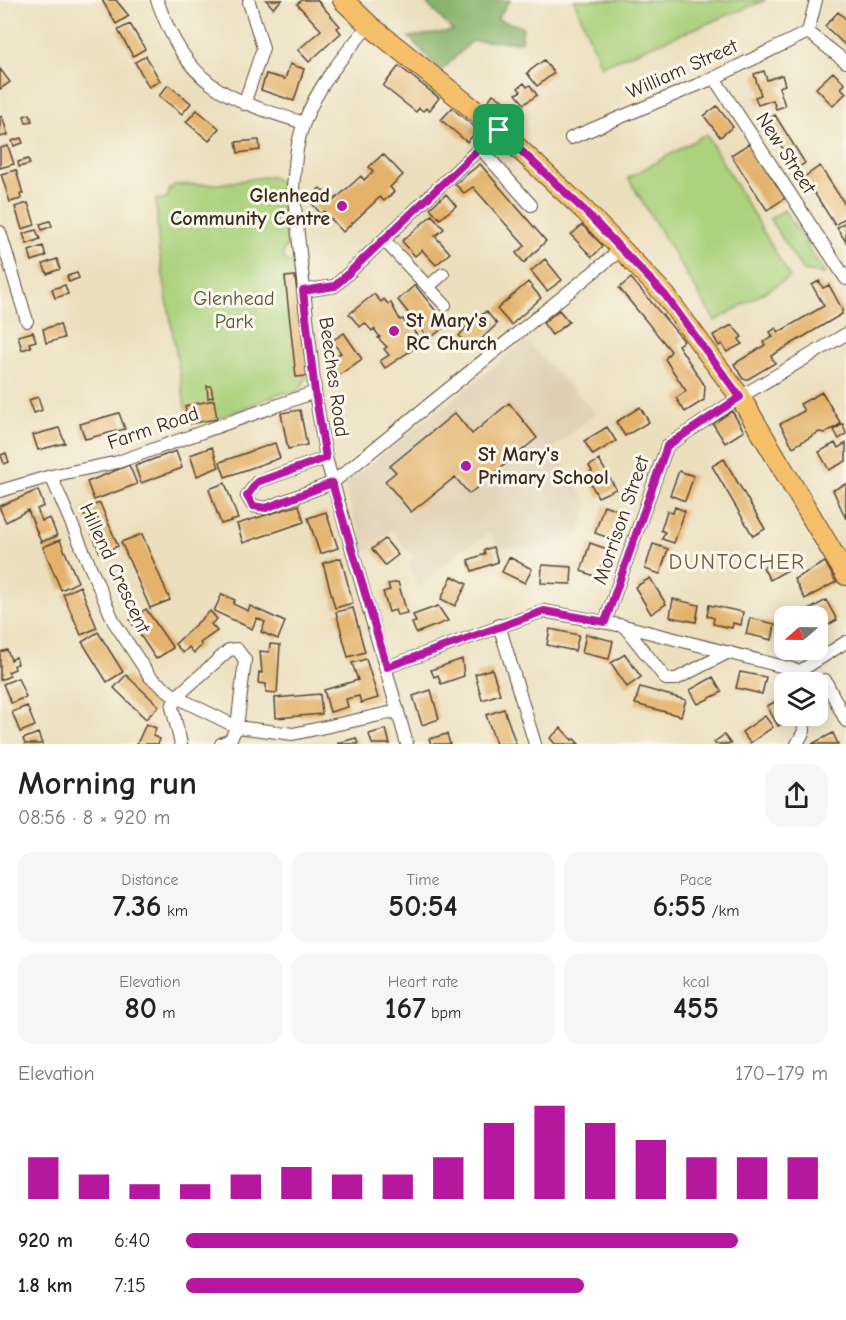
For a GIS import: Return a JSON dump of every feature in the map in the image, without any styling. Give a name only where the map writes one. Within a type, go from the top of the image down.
[{"type":"main road","points":[[343,0],[369,25],[499,130],[623,248],[665,295],[740,397],[846,575]]},
{"type":"street","points":[[157,0],[175,43],[190,66],[226,95],[244,104],[304,123]]},
{"type":"street","points":[[816,0],[808,33],[846,62]]},
{"type":"street","points":[[244,104],[263,48],[249,2]]},
{"type":"street","name":"Beeches Road","points":[[369,25],[332,72],[304,123],[296,154],[293,188],[315,392],[326,458],[407,744]]},
{"type":"street","name":"William Street","points":[[571,138],[714,78],[808,33]]},
{"type":"street","name":"New Street","points":[[714,78],[846,279]]},
{"type":"street","points":[[303,291],[335,286],[499,130]]},
{"type":"street","points":[[481,149],[531,205]]},
{"type":"street","points":[[0,232],[27,321]]},
{"type":"street","points":[[384,240],[445,305]]},
{"type":"street","points":[[326,458],[257,482],[247,496],[253,506],[266,508],[332,483],[623,248]]},
{"type":"street","points":[[428,287],[443,274]]},
{"type":"street","name":"Morrison Street","points":[[605,622],[667,446],[740,397],[846,334]]},
{"type":"street","name":"Farm Road","points":[[0,491],[51,476],[118,462],[315,392]]},
{"type":"street","name":"Hillend Crescent","points":[[51,476],[114,622],[150,676],[176,697],[237,728],[292,734],[398,711]]},
{"type":"street","points":[[387,667],[499,625],[544,611],[624,626],[729,652],[786,672]]},
{"type":"street","points":[[499,625],[535,744]]},
{"type":"street","points":[[624,626],[666,680],[676,679],[729,652]]},
{"type":"street","points":[[807,672],[846,642]]},
{"type":"street","points":[[181,744],[172,707],[176,697],[229,650],[237,649],[245,660],[237,728],[230,740],[221,744]]},
{"type":"street","points":[[828,686],[846,721]]},
{"type":"street","points":[[797,744],[804,731],[804,726]]},
{"type":"shaded area","name":"St Mary's Primary School","points":[[526,341],[596,413],[553,448],[589,505],[578,535],[540,548],[497,547],[491,533],[460,551],[418,589],[409,563],[414,557],[392,531],[365,553],[344,485]]},
{"type":"green space","points":[[427,0],[510,0],[497,19],[523,27],[521,42],[472,41],[441,71],[409,37],[453,31],[427,4]]},
{"type":"green space","points":[[574,0],[766,0],[601,66]]},
{"type":"green space","points":[[706,134],[790,277],[715,321],[628,178]]},
{"type":"green space","name":"Glenhead Park","points":[[270,176],[281,182],[288,244],[283,252],[284,260],[293,265],[307,376],[299,391],[278,394],[217,419],[188,424],[159,251],[156,200],[167,198],[170,189],[175,185],[219,184]]},
{"type":"green space","points":[[784,210],[825,274],[803,271],[770,219]]},
{"type":"building","points":[[102,0],[116,0],[129,16],[116,24]]},
{"type":"building","points":[[266,0],[282,0],[273,8]]},
{"type":"building","points":[[302,0],[317,0],[340,26],[337,28],[341,33],[309,62],[298,50],[321,30],[297,4]]},
{"type":"building","points":[[838,12],[846,19],[846,46],[825,26]]},
{"type":"building","points":[[130,24],[145,49],[133,56],[118,30]]},
{"type":"building","points":[[146,56],[160,81],[149,87],[135,62]]},
{"type":"building","points":[[544,60],[554,73],[537,86],[527,73]]},
{"type":"building","points":[[290,64],[304,69],[294,101],[261,90],[266,74],[285,79]]},
{"type":"building","points":[[399,66],[439,98],[429,111],[426,108],[423,111],[419,108],[416,112],[383,86]]},
{"type":"building","points":[[0,69],[10,82],[0,89]]},
{"type":"building","points":[[764,71],[767,80],[782,75],[785,85],[779,87],[785,106],[776,109],[773,100],[758,105],[755,97],[761,95],[754,74]]},
{"type":"building","points":[[833,72],[845,84],[841,88],[846,93],[833,106],[816,88]]},
{"type":"building","points":[[524,83],[527,87],[530,85],[537,95],[524,104],[516,94],[521,91],[518,88]]},
{"type":"building","points":[[168,85],[191,103],[182,114],[159,96]]},
{"type":"building","points":[[493,94],[503,101],[496,109],[487,102]]},
{"type":"building","points":[[717,106],[733,127],[720,137],[704,116]]},
{"type":"building","points":[[452,108],[478,130],[467,142],[441,120]]},
{"type":"building","points":[[197,110],[219,128],[209,141],[186,122]]},
{"type":"building","points":[[30,114],[32,121],[26,123],[24,116]]},
{"type":"building","points":[[775,115],[805,163],[796,169],[765,121]]},
{"type":"building","points":[[2,116],[8,135],[0,137],[0,117]]},
{"type":"building","points":[[21,138],[23,143],[14,146],[12,141]]},
{"type":"building","points":[[259,140],[260,150],[238,153],[236,142]]},
{"type":"building","points":[[750,143],[785,198],[767,210],[731,155]]},
{"type":"building","points":[[8,146],[14,164],[0,168],[0,148]]},
{"type":"building","name":"Glenhead Community Centre","points":[[383,154],[403,175],[390,187],[394,192],[384,201],[380,197],[343,232],[324,211],[321,214],[308,199],[320,188],[333,201],[361,176],[364,180],[373,171],[369,167]]},
{"type":"building","points":[[28,159],[30,164],[19,167],[18,162]]},
{"type":"building","points":[[480,164],[546,241],[524,263],[516,253],[525,246],[473,187],[464,193],[455,184]]},
{"type":"building","points":[[820,166],[846,206],[846,217],[835,225],[804,177]]},
{"type":"building","points":[[16,170],[23,194],[20,194],[21,199],[10,202],[1,174]]},
{"type":"building","points":[[446,194],[456,206],[440,219],[430,208]]},
{"type":"building","points":[[28,203],[35,225],[22,229],[15,207]]},
{"type":"building","points":[[432,215],[444,229],[435,236],[450,253],[436,265],[422,250],[415,256],[402,241]]},
{"type":"building","points":[[50,221],[52,226],[42,230],[40,224]]},
{"type":"building","points":[[846,222],[846,242],[837,228]]},
{"type":"building","points":[[582,225],[603,246],[592,257],[571,235]]},
{"type":"building","points":[[36,230],[40,239],[27,244],[23,234]]},
{"type":"building","points":[[43,246],[46,256],[32,261],[29,251]]},
{"type":"building","points":[[57,259],[60,269],[47,274],[43,264]]},
{"type":"building","points":[[545,259],[562,280],[547,291],[531,271]]},
{"type":"building","points":[[77,273],[79,278],[69,282],[67,276]]},
{"type":"building","points":[[295,276],[307,376],[296,377],[285,277]]},
{"type":"building","points":[[631,278],[684,341],[678,345],[705,386],[704,400],[685,412],[676,398],[686,391],[665,359],[671,351],[619,288]]},
{"type":"building","points":[[819,281],[823,288],[829,285],[842,309],[842,314],[771,356],[775,363],[748,379],[743,379],[734,364],[765,345],[763,342],[773,337],[770,332],[776,328],[779,332],[824,306],[812,285]]},
{"type":"building","points":[[528,282],[541,298],[511,325],[497,309]]},
{"type":"building","points":[[65,285],[68,294],[55,298],[52,289]]},
{"type":"building","points":[[415,285],[447,325],[429,339],[398,300]]},
{"type":"building","name":"St Mary's RC Church","points":[[374,294],[381,302],[384,299],[388,304],[391,303],[408,330],[411,328],[417,335],[414,337],[418,342],[414,344],[416,347],[385,368],[380,361],[389,355],[384,349],[387,347],[378,338],[380,337],[374,329],[372,331],[365,323],[360,327],[349,314]]},
{"type":"building","points":[[559,310],[569,322],[552,335],[543,323]]},
{"type":"building","points":[[486,311],[497,324],[471,349],[459,336],[473,319],[475,321]]},
{"type":"building","points":[[60,324],[64,338],[46,343],[43,329]]},
{"type":"building","points":[[732,325],[742,337],[739,339],[742,344],[727,352],[722,344],[719,346],[713,335]]},
{"type":"building","points":[[33,332],[36,341],[29,343],[31,347],[22,350],[18,336]]},
{"type":"building","points":[[344,333],[362,359],[339,375],[329,360],[341,353],[332,341]]},
{"type":"building","points":[[207,386],[211,386],[213,397],[208,398]]},
{"type":"building","points":[[822,392],[841,424],[825,433],[819,432],[793,447],[780,424],[804,411],[800,404]]},
{"type":"building","points":[[38,397],[42,410],[34,413],[29,400]]},
{"type":"building","points":[[214,400],[217,419],[188,424],[185,406]]},
{"type":"building","points":[[509,403],[537,438],[469,494],[455,477],[411,512],[385,481],[396,472],[390,466],[455,413],[472,434]]},
{"type":"building","points":[[640,407],[649,422],[625,436],[616,422]]},
{"type":"building","points":[[300,410],[307,445],[288,449],[281,413]]},
{"type":"building","points":[[732,411],[744,431],[725,443],[713,424]]},
{"type":"building","points":[[119,413],[125,429],[85,439],[80,424]]},
{"type":"building","points":[[843,424],[846,434],[839,439],[834,430]]},
{"type":"building","points":[[607,427],[616,441],[593,455],[584,441]]},
{"type":"building","points":[[59,428],[65,443],[38,450],[33,435]]},
{"type":"building","points":[[275,443],[280,458],[225,477],[220,462]]},
{"type":"building","points":[[835,443],[838,448],[846,443],[846,461],[829,470],[819,452]]},
{"type":"building","points":[[212,447],[219,467],[197,476],[190,455]]},
{"type":"building","points":[[176,451],[182,468],[141,483],[135,466]]},
{"type":"building","points":[[6,453],[9,462],[4,464],[1,455]]},
{"type":"building","points":[[724,459],[765,529],[753,536],[712,466]]},
{"type":"building","points":[[599,460],[616,489],[598,497],[586,475],[592,471],[589,466]]},
{"type":"building","points":[[129,465],[137,484],[94,500],[87,482]]},
{"type":"building","points":[[679,471],[694,476],[685,501],[670,495]]},
{"type":"building","points":[[225,483],[238,519],[221,524],[209,489]]},
{"type":"building","points":[[846,484],[846,519],[833,490]]},
{"type":"building","points":[[38,490],[44,506],[37,509],[42,521],[50,518],[57,536],[41,542],[28,510],[6,522],[0,509],[0,506]]},
{"type":"building","points":[[100,503],[118,546],[100,553],[82,509]]},
{"type":"building","points":[[299,505],[304,522],[243,543],[237,524]]},
{"type":"building","points":[[604,505],[620,511],[612,539],[595,533]]},
{"type":"building","points":[[675,507],[685,511],[674,543],[662,539],[665,532],[661,530],[667,511],[673,513]]},
{"type":"building","points":[[326,512],[338,548],[320,554],[308,518]]},
{"type":"building","points":[[142,534],[170,600],[150,608],[121,542]]},
{"type":"building","points":[[385,539],[398,555],[385,565],[372,549]]},
{"type":"building","points":[[60,540],[78,582],[61,590],[43,547]]},
{"type":"building","points":[[590,543],[607,549],[597,577],[581,571]]},
{"type":"building","points":[[653,544],[668,549],[660,574],[645,569]]},
{"type":"building","points":[[493,547],[498,562],[472,571],[468,560],[485,554],[484,550]]},
{"type":"building","points":[[793,551],[800,563],[770,580],[763,568]]},
{"type":"building","points":[[509,557],[532,569],[525,583],[502,572]]},
{"type":"building","points":[[341,558],[353,603],[335,608],[323,563]]},
{"type":"building","points":[[825,562],[836,582],[805,599],[794,579]]},
{"type":"building","points":[[542,565],[572,567],[571,584],[541,583]]},
{"type":"building","points":[[452,576],[467,584],[455,606],[441,599]]},
{"type":"building","points":[[650,578],[666,604],[651,614],[635,587]]},
{"type":"building","points":[[398,582],[407,613],[397,615],[395,610],[389,612],[383,592],[390,590],[388,584]]},
{"type":"building","points":[[80,586],[97,628],[81,635],[63,594]]},
{"type":"building","points":[[222,594],[235,600],[233,604],[248,611],[250,606],[285,622],[278,639],[261,632],[265,622],[257,618],[252,629],[214,611]]},
{"type":"building","points":[[673,599],[699,605],[696,622],[670,617]]},
{"type":"building","points":[[826,600],[837,620],[828,625],[828,606],[816,606]]},
{"type":"building","points":[[709,605],[743,612],[741,625],[733,623],[732,628],[713,624],[714,618],[707,616]]},
{"type":"building","points":[[438,606],[448,621],[416,633],[412,623],[416,622],[413,615]]},
{"type":"building","points":[[353,608],[365,652],[348,657],[336,612]]},
{"type":"building","points":[[146,609],[173,648],[156,659],[130,620]]},
{"type":"building","points":[[210,611],[217,619],[211,624],[217,631],[200,643],[202,645],[194,653],[189,647],[183,653],[175,644]]},
{"type":"building","points":[[750,618],[774,624],[772,640],[746,634]]},
{"type":"building","points":[[550,629],[579,635],[575,651],[547,645]]},
{"type":"building","points":[[98,632],[123,672],[107,682],[82,642]]},
{"type":"building","points":[[586,634],[613,641],[609,659],[582,653]]},
{"type":"building","points":[[270,644],[280,645],[277,693],[266,692],[266,684],[258,683],[259,672],[262,673],[260,651],[269,652]]},
{"type":"building","points":[[7,650],[11,660],[16,657],[18,664],[14,665],[15,669],[8,672],[10,676],[0,680],[0,652]]},
{"type":"building","points":[[625,654],[641,677],[627,687],[611,663]]},
{"type":"building","points":[[366,659],[378,698],[361,703],[359,696],[346,699],[348,707],[330,712],[324,690],[358,680],[352,663]]},
{"type":"building","points":[[462,659],[464,676],[441,684],[438,675],[434,677],[431,670]]},
{"type":"building","points":[[492,669],[500,694],[482,700],[475,674]]},
{"type":"building","points":[[740,672],[766,677],[762,694],[736,688]]},
{"type":"building","points":[[126,675],[159,706],[146,719],[114,688]]},
{"type":"building","points":[[713,677],[722,692],[698,704],[690,690]]},
{"type":"building","points":[[18,678],[26,697],[11,703],[3,684]]},
{"type":"building","points":[[640,687],[686,700],[681,716],[635,704]]},
{"type":"building","points":[[431,690],[439,719],[422,725],[413,696]]},
{"type":"building","points":[[320,694],[322,714],[276,718],[275,698]]},
{"type":"building","points":[[774,702],[774,719],[767,706]]},
{"type":"building","points":[[27,706],[35,726],[20,732],[12,712]]},
{"type":"building","points":[[504,709],[516,744],[496,744],[486,715]]},
{"type":"building","points":[[765,716],[773,727],[750,743],[742,732]]},
{"type":"building","points":[[146,724],[156,728],[153,736],[160,739],[158,744],[137,744]]},
{"type":"building","points":[[561,728],[579,744],[555,744],[550,738]]},
{"type":"building","points":[[386,729],[390,744],[372,744],[369,734]]},
{"type":"building","points":[[38,733],[42,744],[25,744],[23,739]]},
{"type":"building","points":[[833,733],[838,744],[812,744]]},
{"type":"building","points":[[447,734],[450,744],[431,744],[429,739]]},
{"type":"building","points":[[724,735],[731,744],[715,744],[714,742]]},
{"type":"building","points":[[356,738],[358,744],[338,744],[338,743]]},
{"type":"place","name":"Glenhead Community Centre","points":[[342,206]]},
{"type":"place","name":"St Mary's RC Church","points":[[394,331]]},
{"type":"place","name":"St Mary's Primary School","points":[[466,466]]},
{"type":"district","name":"DUNTOCHER","points":[[737,562]]},
{"type":"route","points":[[499,130],[623,248],[665,295],[740,397],[667,446],[605,622],[544,611],[499,625],[387,667],[332,483],[266,508],[253,506],[247,496],[257,482],[326,458],[315,392],[303,291],[335,286],[499,130]]}]
